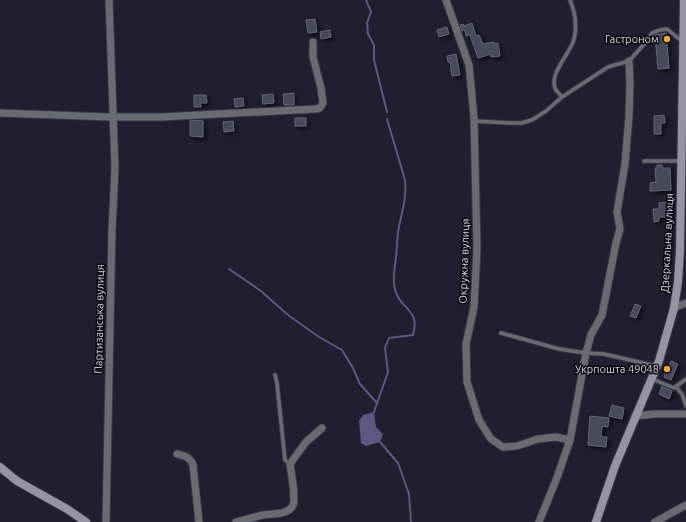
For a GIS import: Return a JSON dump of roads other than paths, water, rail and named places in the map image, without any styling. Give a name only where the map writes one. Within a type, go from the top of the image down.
[{"type":"street","name":"Партизанська вулиця","points":[[106,522],[112,230],[115,168],[109,0]]},
{"type":"street","name":"Окружна вулиця","points":[[446,0],[469,65],[474,121],[477,249],[474,307],[466,344],[467,382],[479,420],[491,439],[503,447],[517,446],[538,439],[556,437],[570,440]]},
{"type":"street","name":"Дзеркальна вулиця","points":[[596,522],[615,466],[657,367],[674,308],[678,282],[680,250],[684,5]]},
{"type":"street","points":[[0,113],[113,117],[212,114],[320,108],[323,103],[323,96],[313,57],[313,42]]},
{"type":"street","points":[[539,522],[570,440],[586,353],[591,335],[602,315],[620,229],[617,212],[625,164],[629,116],[629,61]]},
{"type":"street","points":[[674,308],[686,304]]},
{"type":"street","points":[[635,416],[654,414],[686,414]]},
{"type":"street","points":[[236,522],[260,516],[282,513],[292,507],[293,493],[290,464],[306,442],[322,428]]},
{"type":"street","points":[[177,454],[188,457],[194,465],[199,522]]},
{"type":"street","points":[[0,467],[17,481],[67,509],[86,522]]},
{"type":"street","points":[[655,522],[686,505]]},
{"type":"lane","points":[[562,97],[555,89],[554,82],[557,70],[574,41],[574,15],[570,0]]},
{"type":"lane","points":[[474,121],[511,123],[532,120],[546,111],[562,97],[608,67],[629,61],[647,41],[652,32],[667,29],[683,42]]},
{"type":"lane","points":[[644,161],[682,161]]},
{"type":"lane","points":[[501,333],[559,349],[604,354],[657,367]]},
{"type":"lane","points":[[275,375],[285,460],[290,464]]},
{"type":"lane","points":[[652,379],[674,388],[686,379]]},
{"type":"lane","points":[[676,387],[682,394],[686,406]]},
{"type":"waterway","points":[[366,0],[371,12],[367,23],[368,34],[374,45],[374,60],[387,112]]},
{"type":"waterway","points":[[374,412],[388,372],[385,348],[389,338],[413,335],[415,326],[414,319],[399,299],[394,284],[398,232],[404,200],[405,180],[387,119]]},
{"type":"waterway","points":[[229,269],[261,291],[288,315],[319,337],[342,350],[353,368],[360,384],[376,402]]},
{"type":"waterway","points":[[380,442],[398,463],[409,494],[411,522]]},
{"type":"place","name":"Гастроном","points":[[667,39]]},
{"type":"place","name":"Укрпошта 49048","points":[[667,369]]}]
